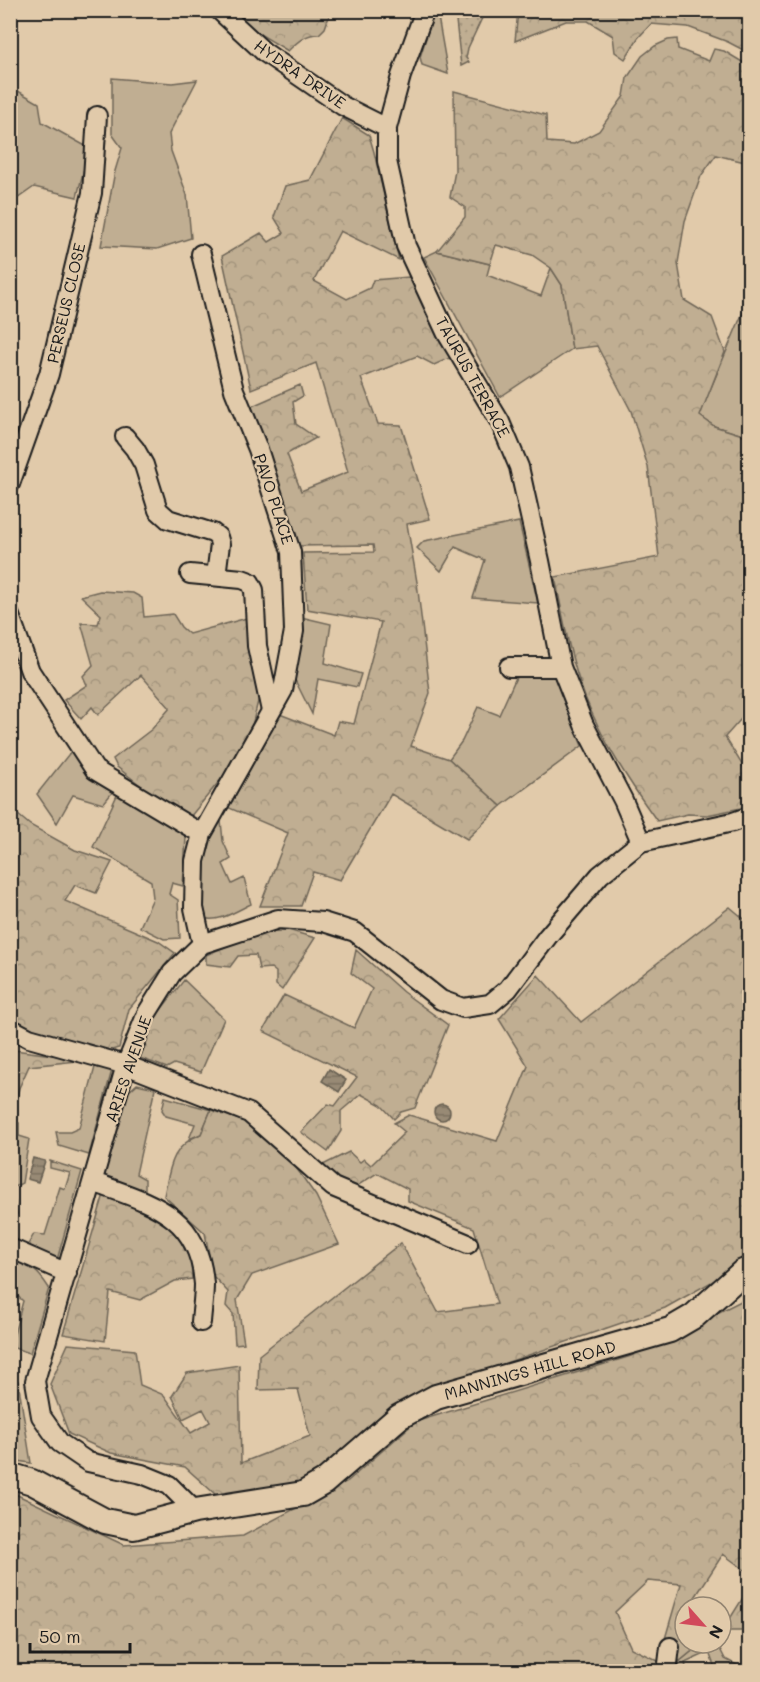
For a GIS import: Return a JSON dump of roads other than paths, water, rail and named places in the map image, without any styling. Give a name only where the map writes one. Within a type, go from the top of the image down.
[{"type":"main road","name":"MANNINGS HILL ROAD","points":[[10,1475],[32,1482],[105,1521],[134,1527],[195,1511],[303,1494],[324,1482],[399,1417],[436,1397],[670,1329],[694,1316],[743,1272],[750,1269]]},
{"type":"street","name":"HYDRA DRIVE","points":[[219,10],[264,52],[343,106],[387,128]]},
{"type":"street","name":"TAURUS TERRACE","points":[[425,10],[401,76],[387,128],[387,161],[406,246],[446,332],[500,422],[519,467],[561,667],[584,725],[623,800],[641,842]]},
{"type":"street","name":"PERSEUS CLOSE","points":[[10,484],[49,374],[92,193],[97,116]]},
{"type":"street","name":"PAVO PLACE","points":[[201,254],[234,390],[258,450],[291,552],[294,632],[283,690],[202,834],[195,861],[194,908],[202,944]]},
{"type":"street","points":[[125,437],[144,465],[158,510],[168,519],[219,537],[216,576]]},
{"type":"street","points":[[190,574],[242,579],[250,582],[254,590],[257,646],[271,711]]},
{"type":"street","points":[[10,616],[30,671],[95,770],[202,834]]},
{"type":"street","points":[[508,667],[561,667]]},
{"type":"street","name":"ARIES AVENUE","points":[[195,1511],[169,1485],[142,1474],[88,1462],[60,1443],[41,1416],[35,1381],[126,1065],[147,1013],[172,973],[202,944],[279,919],[323,922],[355,932],[441,999],[463,1008],[490,1004],[508,989],[548,936],[600,875],[641,842],[734,822],[750,816]]},
{"type":"street","points":[[10,1028],[28,1038],[126,1065],[249,1113],[333,1187],[468,1244]]},
{"type":"street","points":[[93,1182],[149,1203],[169,1215],[188,1232],[199,1256],[204,1285],[201,1322]]},
{"type":"street","points":[[10,1248],[67,1273]]},
{"type":"street","points":[[667,1671],[670,1647]]}]
